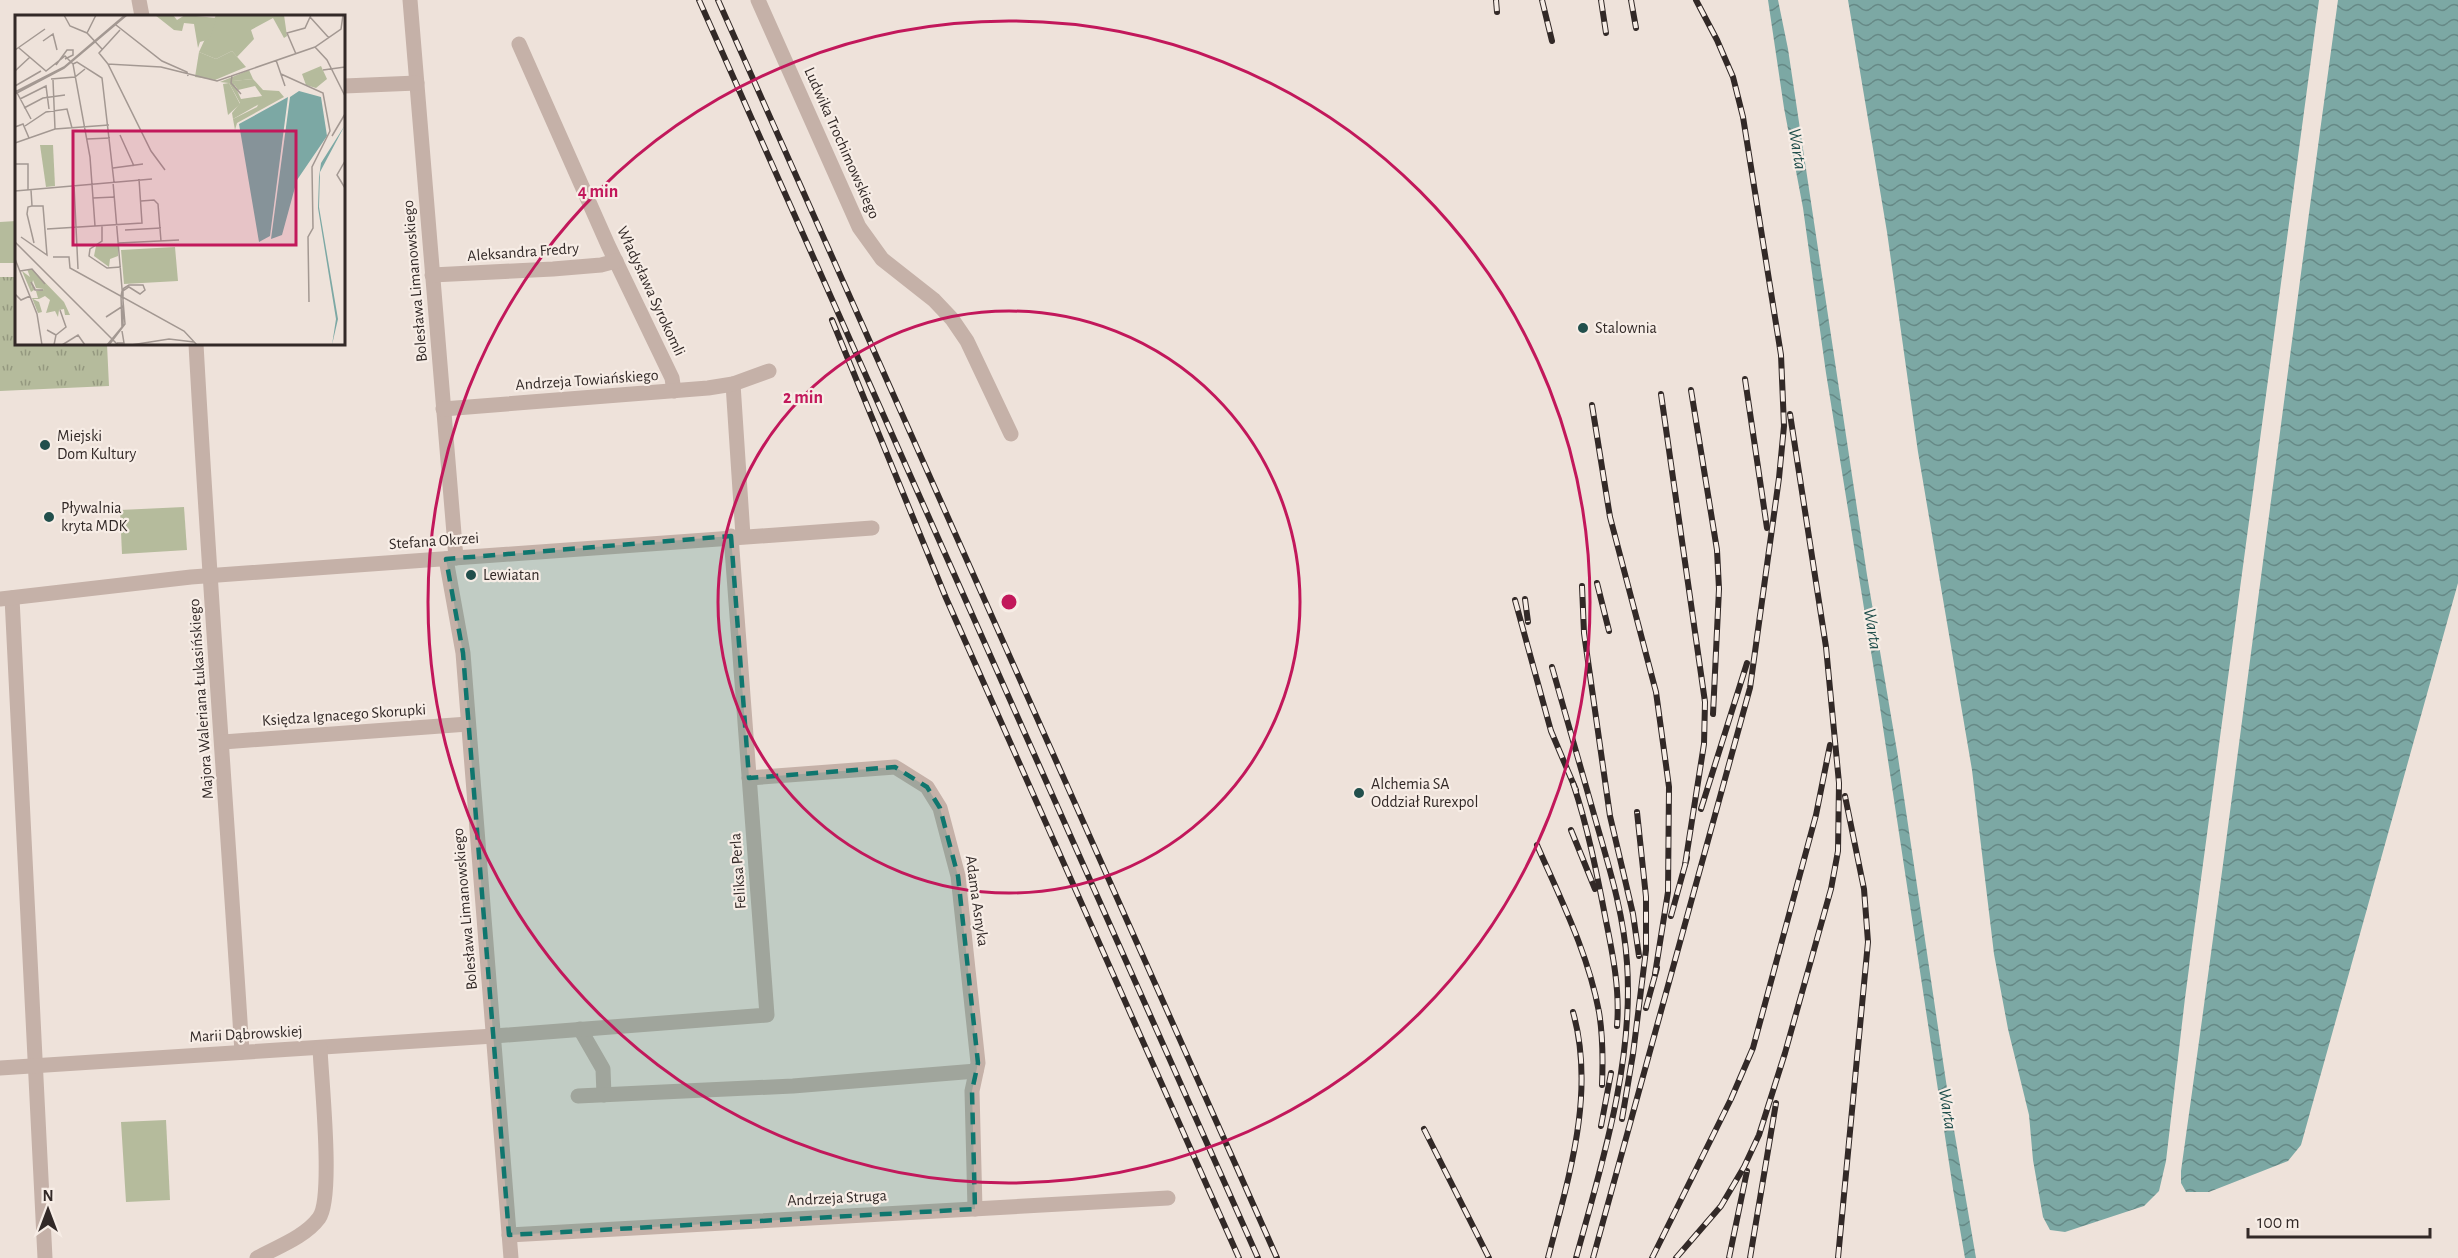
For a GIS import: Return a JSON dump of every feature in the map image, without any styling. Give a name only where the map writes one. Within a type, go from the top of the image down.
[{"type":"street","points":[[139,0],[142,15]]},
{"type":"street","name":"Bolesława Limanowskiego","points":[[410,0],[443,409],[451,559],[460,628],[511,1258]]},
{"type":"street","name":"Ludwika Trochimowskiego","points":[[758,0],[859,228],[882,259],[934,300],[952,319],[967,341],[1011,434]]},
{"type":"street","name":"Władysława Syrokomli","points":[[519,44],[616,261],[672,378],[674,391]]},
{"type":"street","points":[[345,86],[417,83]]},
{"type":"street","name":"Aleksandra Fredry","points":[[432,275],[553,269],[601,265],[616,261]]},
{"type":"street","name":"Majora Waleriana Łukasińskiego","points":[[196,345],[209,576],[223,742],[242,1052]]},
{"type":"street","name":"Andrzeja Towiańskiego","points":[[443,409],[674,391],[733,384],[769,371]]},
{"type":"street","points":[[733,384],[737,536]]},
{"type":"street","name":"Stefana Okrzei","points":[[6,599],[209,576],[872,528]]},
{"type":"street","name":"Feliksa Perla","points":[[494,1036],[767,1015],[749,778],[737,536]]},
{"type":"street","points":[[6,599],[45,1258]]},
{"type":"street","name":"Księdza Ignacego Skorupki","points":[[223,742],[468,724]]},
{"type":"street","name":"Adama Asnyka","points":[[749,778],[895,767],[927,787],[940,808],[958,876],[978,1063],[972,1091],[975,1209]]},
{"type":"street","points":[[580,1029],[603,1069],[604,1095]]},
{"type":"street","name":"Marii Dąbrowskiej","points":[[0,1068],[494,1036]]},
{"type":"street","points":[[257,1258],[309,1228],[321,1216],[326,1192],[320,1048]]},
{"type":"street","points":[[578,1096],[793,1086],[976,1071]]},
{"type":"street","name":"Andrzeja Struga","points":[[509,1235],[1168,1198]]},
{"type":"highlighted area","points":[[731,536],[749,778],[895,767],[927,787],[940,808],[958,876],[978,1063],[972,1091],[975,1209],[509,1235],[463,653],[446,559]]},
{"type":"green space","points":[[15,221],[15,263],[0,263],[0,222]]},
{"type":"green space","points":[[0,277],[15,277],[15,345],[107,345],[109,386],[0,391]]},
{"type":"green space","points":[[184,507],[187,550],[122,554],[120,510]]},
{"type":"green space","points":[[166,1120],[170,1200],[126,1202],[121,1122]]},
{"type":"water","name":"Warta","points":[[1768,0],[1778,0],[1788,49],[1867,575],[1898,757],[1948,1095],[1976,1258],[1965,1258],[1953,1189],[1879,701],[1826,373],[1803,208],[1784,108]]},
{"type":"water","points":[[1848,0],[2319,0],[2185,998],[2166,1161],[2159,1191],[2144,1206],[2065,1232],[2050,1230],[2043,1217],[2033,1160],[2029,1115],[2008,1029],[1994,954],[1972,770],[1918,452],[1887,232]]},
{"type":"water","points":[[2338,0],[2458,0],[2458,583],[2301,1145],[2288,1161],[2209,1192],[2186,1192],[2181,1183],[2181,1171]]},
{"type":"railway","points":[[699,0],[1258,1258]]},
{"type":"railway","points":[[718,0],[1277,1258]]},
{"type":"railway","points":[[1496,0],[1497,12]]},
{"type":"railway","points":[[1542,0],[1552,41]]},
{"type":"railway","points":[[1601,0],[1606,33]]},
{"type":"railway","points":[[1631,0],[1636,28]]},
{"type":"railway","points":[[1593,1258],[1750,688],[1784,426],[1781,355],[1743,117],[1733,77],[1696,0]]},
{"type":"railway","points":[[832,320],[946,598],[1239,1258]]},
{"type":"railway","points":[[1745,379],[1767,528]]},
{"type":"railway","points":[[1691,390],[1717,550],[1719,589],[1713,714]]},
{"type":"railway","points":[[1661,394],[1705,702],[1704,744],[1685,865]]},
{"type":"railway","points":[[1592,405],[1610,517],[1656,692],[1669,787],[1668,892],[1655,974]]},
{"type":"railway","points":[[1676,1258],[1721,1206],[1744,1167],[1759,1135],[1785,1053],[1831,889],[1838,851],[1839,783],[1826,647],[1790,414]]},
{"type":"railway","points":[[1597,583],[1609,631]]},
{"type":"railway","points":[[1582,586],[1584,633],[1610,816],[1633,914],[1639,956]]},
{"type":"railway","points":[[1525,599],[1528,622]]},
{"type":"railway","points":[[1515,600],[1551,731],[1576,790]]},
{"type":"railway","points":[[1701,809],[1747,663]]},
{"type":"railway","points":[[1552,667],[1620,911],[1627,963],[1628,1000],[1621,1075],[1596,1186],[1576,1258]]},
{"type":"railway","points":[[1652,1258],[1731,1099],[1753,1048],[1816,815],[1830,745]]},
{"type":"railway","points":[[1573,783],[1592,851],[1611,947],[1617,986],[1617,1026]]},
{"type":"railway","points":[[1838,1258],[1868,942],[1864,889],[1845,796]]},
{"type":"railway","points":[[1622,1119],[1646,950],[1646,897],[1637,812]]},
{"type":"railway","points":[[1571,830],[1595,889]]},
{"type":"railway","points":[[1537,845],[1573,927],[1594,990],[1601,1030],[1602,1085]]},
{"type":"railway","points":[[1671,916],[1687,858]]},
{"type":"railway","points":[[1646,1008],[1657,968]]},
{"type":"railway","points":[[1548,1258],[1577,1136],[1582,1074],[1573,1012]]},
{"type":"railway","points":[[1601,1126],[1611,1073]]},
{"type":"railway","points":[[1750,1258],[1776,1103]]},
{"type":"railway","points":[[1424,1129],[1489,1258]]},
{"type":"railway","points":[[1729,1258],[1747,1171]]},
{"type":"place","name":"Stalownia","points":[[1583,328]]},
{"type":"place","name":"Miejski Dom Kultury","points":[[45,445]]},
{"type":"place","name":"Pływalnia kryta MDK","points":[[49,517]]},
{"type":"place","name":"Lewiatan","points":[[471,575]]},
{"type":"place","name":"Alchemia SA Oddział Rurexpol","points":[[1359,793]]}]
